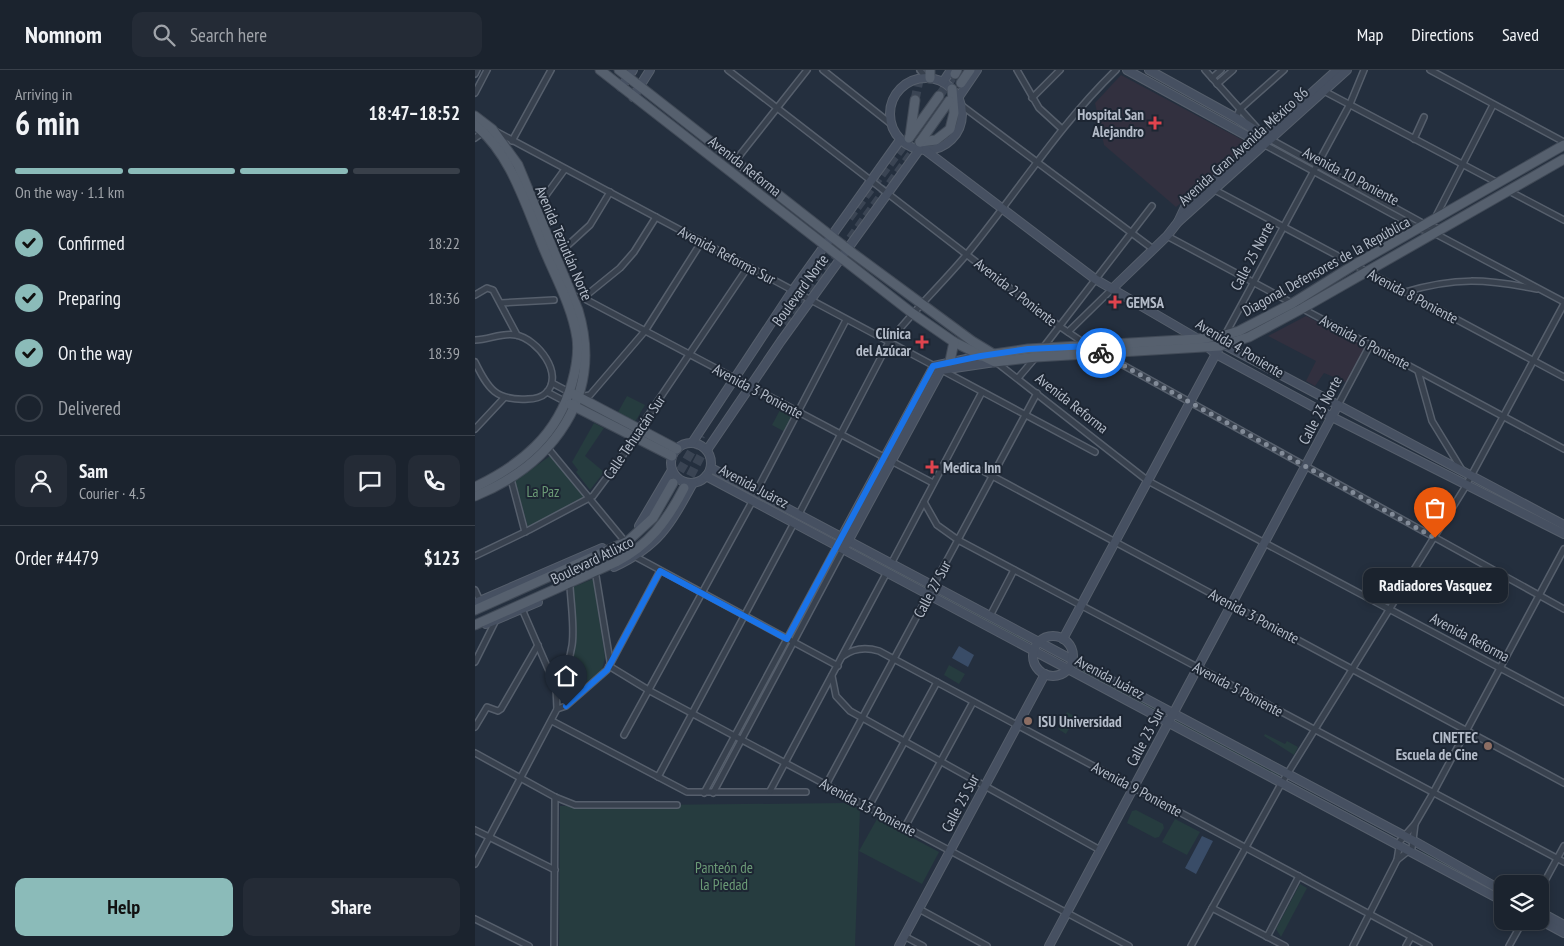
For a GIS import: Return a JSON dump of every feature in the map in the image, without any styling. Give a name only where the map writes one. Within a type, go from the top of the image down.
[{"type":"main road","name":"Avenida Reforma","points":[[600,70],[912,313],[954,342],[981,356]]},
{"type":"main road","name":"Avenida Reforma","points":[[619,70],[630,74],[640,87],[736,160],[847,249],[994,358],[1005,360]]},
{"type":"main road","points":[[918,70],[952,89],[960,101]]},
{"type":"main road","points":[[930,78],[937,70]]},
{"type":"main road","points":[[961,83],[970,70]]},
{"type":"main road","points":[[954,71],[908,83],[894,96],[890,115],[891,124],[906,138],[921,147],[946,144],[954,136],[960,126],[960,101],[977,70]]},
{"type":"main road","name":"Avenida 10 Poniente","points":[[1127,70],[1265,140]]},
{"type":"main road","name":"Avenida 10 Poniente","points":[[1149,70],[1236,118],[1265,140]]},
{"type":"main road","name":"Avenida Gran Avenida México 86","points":[[1322,90],[1337,70]]},
{"type":"main road","name":"Avenida Gran Avenida México 86","points":[[1112,290],[1167,236],[1178,222],[1185,207],[1212,188],[1347,70]]},
{"type":"main road","points":[[633,96],[651,72]]},
{"type":"main road","points":[[621,87],[630,74]]},
{"type":"main road","points":[[921,147],[936,140],[950,129],[954,113],[952,89]]},
{"type":"main road","name":"Boulevard Norte","points":[[692,443],[830,236],[870,180],[939,96]]},
{"type":"main road","points":[[906,138],[915,100]]},
{"type":"main road","name":"Boulevard Norte","points":[[707,450],[810,300],[921,147],[949,101]]},
{"type":"main road","name":"Avenida Teziutlán Norte","points":[[475,116],[517,165],[563,298],[581,321],[585,345],[585,370],[572,399],[545,445]]},
{"type":"main road","name":"Avenida Teziutlán Norte","points":[[475,125],[487,130]]},
{"type":"main road","points":[[698,146],[705,137]]},
{"type":"main road","name":"Diagonal Defensores de la República","points":[[1222,345],[1355,265],[1564,144]]},
{"type":"main road","name":"Avenida 4 Poniente","points":[[921,147],[1095,279],[1198,339],[1208,347]]},
{"type":"main road","name":"Diagonal Defensores de la República","points":[[1005,360],[1208,347],[1249,337],[1564,159]]},
{"type":"main road","name":"Avenida Teziutlán Norte","points":[[532,212],[555,257],[563,298]]},
{"type":"main road","name":"Diagonal Defensores de la República","points":[[941,370],[1043,348],[1213,337],[1222,345]]},
{"type":"main road","points":[[950,361],[954,342]]},
{"type":"main road","name":"Avenida 4 Poniente","points":[[1222,345],[1564,524]]},
{"type":"main road","name":"Avenida 4 Poniente","points":[[1222,345],[1332,417],[1564,534]]},
{"type":"main road","name":"Calle 25 Norte","points":[[1148,481],[1222,345]]},
{"type":"main road","name":"Diagonal Defensores de la República","points":[[933,366],[981,356],[994,358]]},
{"type":"main road","points":[[840,547],[887,460],[933,366]]},
{"type":"main road","points":[[887,460],[941,370]]},
{"type":"main road","points":[[572,399],[675,452]]},
{"type":"main road","name":"Calle 23 Norte","points":[[1265,542],[1338,405]]},
{"type":"main road","points":[[692,443],[707,450],[711,460],[711,468],[706,476],[693,483],[681,480],[672,470],[675,452],[692,443]]},
{"type":"main road","points":[[475,496],[511,479],[545,445]]},
{"type":"main road","points":[[475,487],[507,470],[545,445]]},
{"type":"main road","name":"Avenida Juárez","points":[[711,468],[1414,841],[1494,886]]},
{"type":"main road","name":"Boulevard Atlixco","points":[[477,602],[623,539],[645,520],[672,470]]},
{"type":"main road","name":"Avenida Juárez","points":[[706,476],[1398,847],[1494,896]]},
{"type":"main road","points":[[1063,639],[1148,481]]},
{"type":"main road","name":"Boulevard Atlixco","points":[[475,610],[629,541],[653,518],[673,483]]},
{"type":"main road","name":"Boulevard Atlixco","points":[[475,627],[522,609],[636,557],[654,543],[667,528],[693,483]]},
{"type":"main road","name":"Boulevard Atlixco","points":[[475,627],[616,562],[637,550],[662,526],[683,488]]},
{"type":"main road","name":"Calle 23 Sur","points":[[1049,946],[1265,542]]},
{"type":"main road","points":[[1053,636],[1063,639],[1070,647],[1072,660],[1067,670],[1056,675],[1045,674],[1034,662],[1033,652],[1039,642],[1053,636]]},
{"type":"main road","name":"Calle 25 Sur","points":[[899,946],[1045,674]]},
{"type":"main road","points":[[1549,917],[1564,925]]},
{"type":"main road","points":[[1549,925],[1564,933]]},
{"type":"street","points":[[475,74],[477,70]]},
{"type":"street","points":[[475,93],[487,70]]},
{"type":"street","points":[[512,141],[551,70]]},
{"type":"street","name":"Avenida 2 Poniente","points":[[728,70],[1059,326],[1089,346],[1564,609]]},
{"type":"street","points":[[736,160],[807,70]]},
{"type":"street","points":[[823,70],[891,124]]},
{"type":"street","points":[[1017,70],[1039,108],[1062,129]]},
{"type":"street","points":[[1032,98],[1060,70]]},
{"type":"street","points":[[799,514],[889,342],[912,313],[967,254],[1062,129],[1095,90],[1116,70]]},
{"type":"street","points":[[1205,70],[1265,140]]},
{"type":"street","points":[[1212,78],[1221,70]]},
{"type":"street","points":[[1217,84],[1233,70]]},
{"type":"street","points":[[1236,118],[1240,109],[1284,70]]},
{"type":"street","name":"Calle 25 Norte","points":[[1222,345],[1350,104],[1364,70]]},
{"type":"street","points":[[1430,70],[1564,144]]},
{"type":"street","points":[[1322,90],[1499,183]]},
{"type":"street","points":[[960,101],[1153,249]]},
{"type":"street","points":[[1427,225],[1493,105]]},
{"type":"street","points":[[1414,139],[1424,117]]},
{"type":"street","points":[[475,138],[487,130]]},
{"type":"street","name":"Avenida Reforma Sur","points":[[487,130],[512,141],[656,216],[845,320],[1095,452]]},
{"type":"street","name":"Avenida 10 Poniente","points":[[1265,140],[1315,169],[1427,225],[1564,303]]},
{"type":"street","points":[[532,212],[565,169]]},
{"type":"street","name":"Avenida 8 Poniente","points":[[1212,188],[1564,377]]},
{"type":"street","points":[[1509,191],[1564,220]]},
{"type":"street","points":[[555,257],[590,225],[610,192]]},
{"type":"street","points":[[1018,378],[1036,358],[1152,206]]},
{"type":"street","points":[[583,298],[620,268],[639,245],[656,216]]},
{"type":"street","name":"Avenida 6 Poniente","points":[[1167,236],[1564,449]]},
{"type":"street","points":[[547,392],[572,399],[590,394],[645,331],[701,241]]},
{"type":"street","name":"Calle Tehuacán Sur","points":[[475,556],[590,499],[623,457],[688,354],[747,267]]},
{"type":"street","points":[[1405,292],[1432,284],[1470,280],[1501,282],[1543,290]]},
{"type":"street","points":[[475,295],[484,289],[490,288],[501,303],[517,335]]},
{"type":"street","name":"Avenida Gran Avenida México 86","points":[[1068,332],[1112,290]]},
{"type":"street","name":"Avenida 3 Poniente","points":[[501,303],[583,298],[933,483]]},
{"type":"street","points":[[1191,946],[1281,784],[1467,484],[1564,303]]},
{"type":"street","points":[[756,492],[799,413],[845,320]]},
{"type":"street","points":[[475,340],[517,335],[532,342],[541,350],[551,370],[552,383],[547,392],[534,398],[504,398],[487,384],[475,362]]},
{"type":"street","name":"Calle 23 Norte","points":[[1338,405],[1370,345]]},
{"type":"street","name":"Avenida Reforma","points":[[994,358],[1148,481],[1564,702]]},
{"type":"street","points":[[1418,371],[1432,421],[1463,471]]},
{"type":"street","points":[[552,383],[572,399]]},
{"type":"street","points":[[891,564],[982,392]]},
{"type":"street","name":"Calle 27 Sur","points":[[826,785],[895,660],[1037,393]]},
{"type":"street","points":[[475,429],[504,398]]},
{"type":"street","points":[[545,445],[623,539]]},
{"type":"street","name":"Avenida 3 Poniente","points":[[940,470],[965,466],[993,476],[1564,783]]},
{"type":"street","points":[[511,479],[525,532]]},
{"type":"street","points":[[624,734],[650,691],[753,500]]},
{"type":"street","name":"Avenida 5 Poniente","points":[[924,502],[937,525],[959,540],[1564,862]]},
{"type":"street","points":[[658,777],[794,523]]},
{"type":"street","points":[[704,793],[787,639],[840,547]]},
{"type":"street","points":[[713,793],[793,642],[840,547]]},
{"type":"street","points":[[1353,946],[1397,860],[1398,847],[1403,836],[1415,824],[1433,793],[1564,549]]},
{"type":"street","points":[[636,557],[837,666]]},
{"type":"street","points":[[990,616],[1015,570]]},
{"type":"street","points":[[557,709],[566,706],[604,674],[660,571]]},
{"type":"street","points":[[770,791],[887,572]]},
{"type":"street","points":[[596,576],[610,664]]},
{"type":"street","points":[[556,687],[567,666],[574,645],[570,587]]},
{"type":"street","points":[[475,590],[477,602]]},
{"type":"street","points":[[475,864],[557,709],[556,687],[522,609]]},
{"type":"street","points":[[475,662],[496,620]]},
{"type":"street","points":[[475,727],[487,707],[498,711],[501,709],[538,645]]},
{"type":"street","name":"Avenida 9 Poniente","points":[[843,656],[855,650],[879,651],[1429,946]]},
{"type":"street","name":"Avenida 13 Poniente","points":[[610,664],[650,691],[1129,946]]},
{"type":"street","points":[[832,676],[836,696],[850,711],[942,760],[1100,850]]},
{"type":"street","points":[[868,808],[937,682]]},
{"type":"street","points":[[905,828],[973,702]]},
{"type":"street","points":[[552,721],[687,792],[806,792]]},
{"type":"street","points":[[475,753],[555,797],[575,805],[677,805]]},
{"type":"street","points":[[554,946],[555,797]]},
{"type":"street","points":[[1397,860],[1409,852],[1414,841],[1415,824]]},
{"type":"street","points":[[475,830],[555,870]]},
{"type":"street","points":[[1548,875],[1564,846]]},
{"type":"street","points":[[1267,936],[1299,876]]},
{"type":"street","points":[[1212,908],[1285,946]]},
{"type":"street","points":[[919,909],[976,943],[987,946]]},
{"type":"street","points":[[475,919],[529,946]]},
{"type":"street","points":[[1509,946],[1518,930]]},
{"type":"street","points":[[905,936],[923,946]]},
{"type":"street","points":[[1406,946],[1411,937]]},
{"type":"shaded area","name":"Hospital San Alejandro","points":[[1121,75],[1250,144],[1176,207],[1104,145],[1095,103]]},
{"type":"shaded area","points":[[1306,316],[1367,347],[1348,383],[1324,373],[1315,386],[1306,381],[1316,361],[1268,336]]},
{"type":"green space","points":[[627,396],[645,405],[635,422],[618,412]]},
{"type":"green space","points":[[781,408],[793,415],[785,432],[772,425]]},
{"type":"green space","points":[[594,423],[604,428],[585,456],[604,472],[590,490],[576,472],[578,470],[572,462]]},
{"type":"green space","name":"La Paz","points":[[550,456],[584,497],[528,527],[515,481]]},
{"type":"green space","points":[[712,473],[793,516],[793,517],[712,475]]},
{"type":"green space","points":[[856,548],[925,587],[923,588],[854,551]]},
{"type":"green space","points":[[593,579],[605,657],[602,670],[558,704],[557,690],[574,650],[571,588]]},
{"type":"green space","points":[[940,594],[1028,641],[1028,643],[938,597]]},
{"type":"green space","points":[[949,665],[965,674],[959,684],[944,675]]},
{"type":"green space","points":[[1082,669],[1162,712],[1162,714],[1079,671]]},
{"type":"green space","points":[[1067,712],[1076,717],[1066,734],[1058,729]]},
{"type":"green space","points":[[1175,720],[1279,775],[1280,777],[1174,722]]},
{"type":"green space","points":[[1265,734],[1285,744],[1287,741],[1298,747],[1294,755],[1264,736]]},
{"type":"green space","points":[[1292,783],[1395,838],[1396,840],[1290,785]]},
{"type":"green space","name":"Panteón de la Piedad","points":[[846,803],[860,809],[855,946],[559,946],[560,806]]},
{"type":"green space","points":[[1136,810],[1163,824],[1164,828],[1159,837],[1155,838],[1127,823],[1132,811]]},
{"type":"green space","points":[[877,819],[939,852],[922,884],[859,851]]},
{"type":"green space","points":[[1175,819],[1200,832],[1187,855],[1162,842]]},
{"type":"green space","points":[[1423,852],[1494,891],[1494,894],[1420,853]]},
{"type":"green space","points":[[1300,884],[1307,888],[1281,937],[1276,929]]},
{"type":"water","points":[[959,646],[974,655],[968,667],[952,658]]},
{"type":"water","points":[[1202,836],[1213,841],[1196,874],[1185,868]]},
{"type":"tunnel","points":[[915,100],[921,70]]},
{"type":"tunnel","points":[[939,96],[955,74]]},
{"type":"tunnel","points":[[849,218],[909,138]]},
{"type":"tunnel","points":[[787,326],[920,142]]},
{"type":"tunnel","points":[[776,322],[805,279]]},
{"type":"tunnel","points":[[673,483],[701,435]]},
{"type":"tunnel","points":[[684,488],[709,440]]},
{"type":"way so far","points":[[1101,353],[1435,538]]},
{"type":"place","name":"Hospital San Alejandro","points":[[1155,123]]},
{"type":"place","name":"GEMSA","points":[[1115,302]]},
{"type":"place","name":"Clínica del Azúcar","points":[[922,342]]},
{"type":"place","name":"Medica Inn","points":[[932,467]]},
{"type":"place","name":"Radiadores Vasquez","points":[[1435,538]]},
{"type":"place","name":"ISU Universidad","points":[[1028,721]]},
{"type":"place","name":"CINETEC Escuela de Cine","points":[[1488,746]]},
{"type":"route","points":[[566,706],[607,670],[610,661],[660,571],[787,639],[933,366],[950,361],[1028,349],[1089,346],[1101,353]]}]
